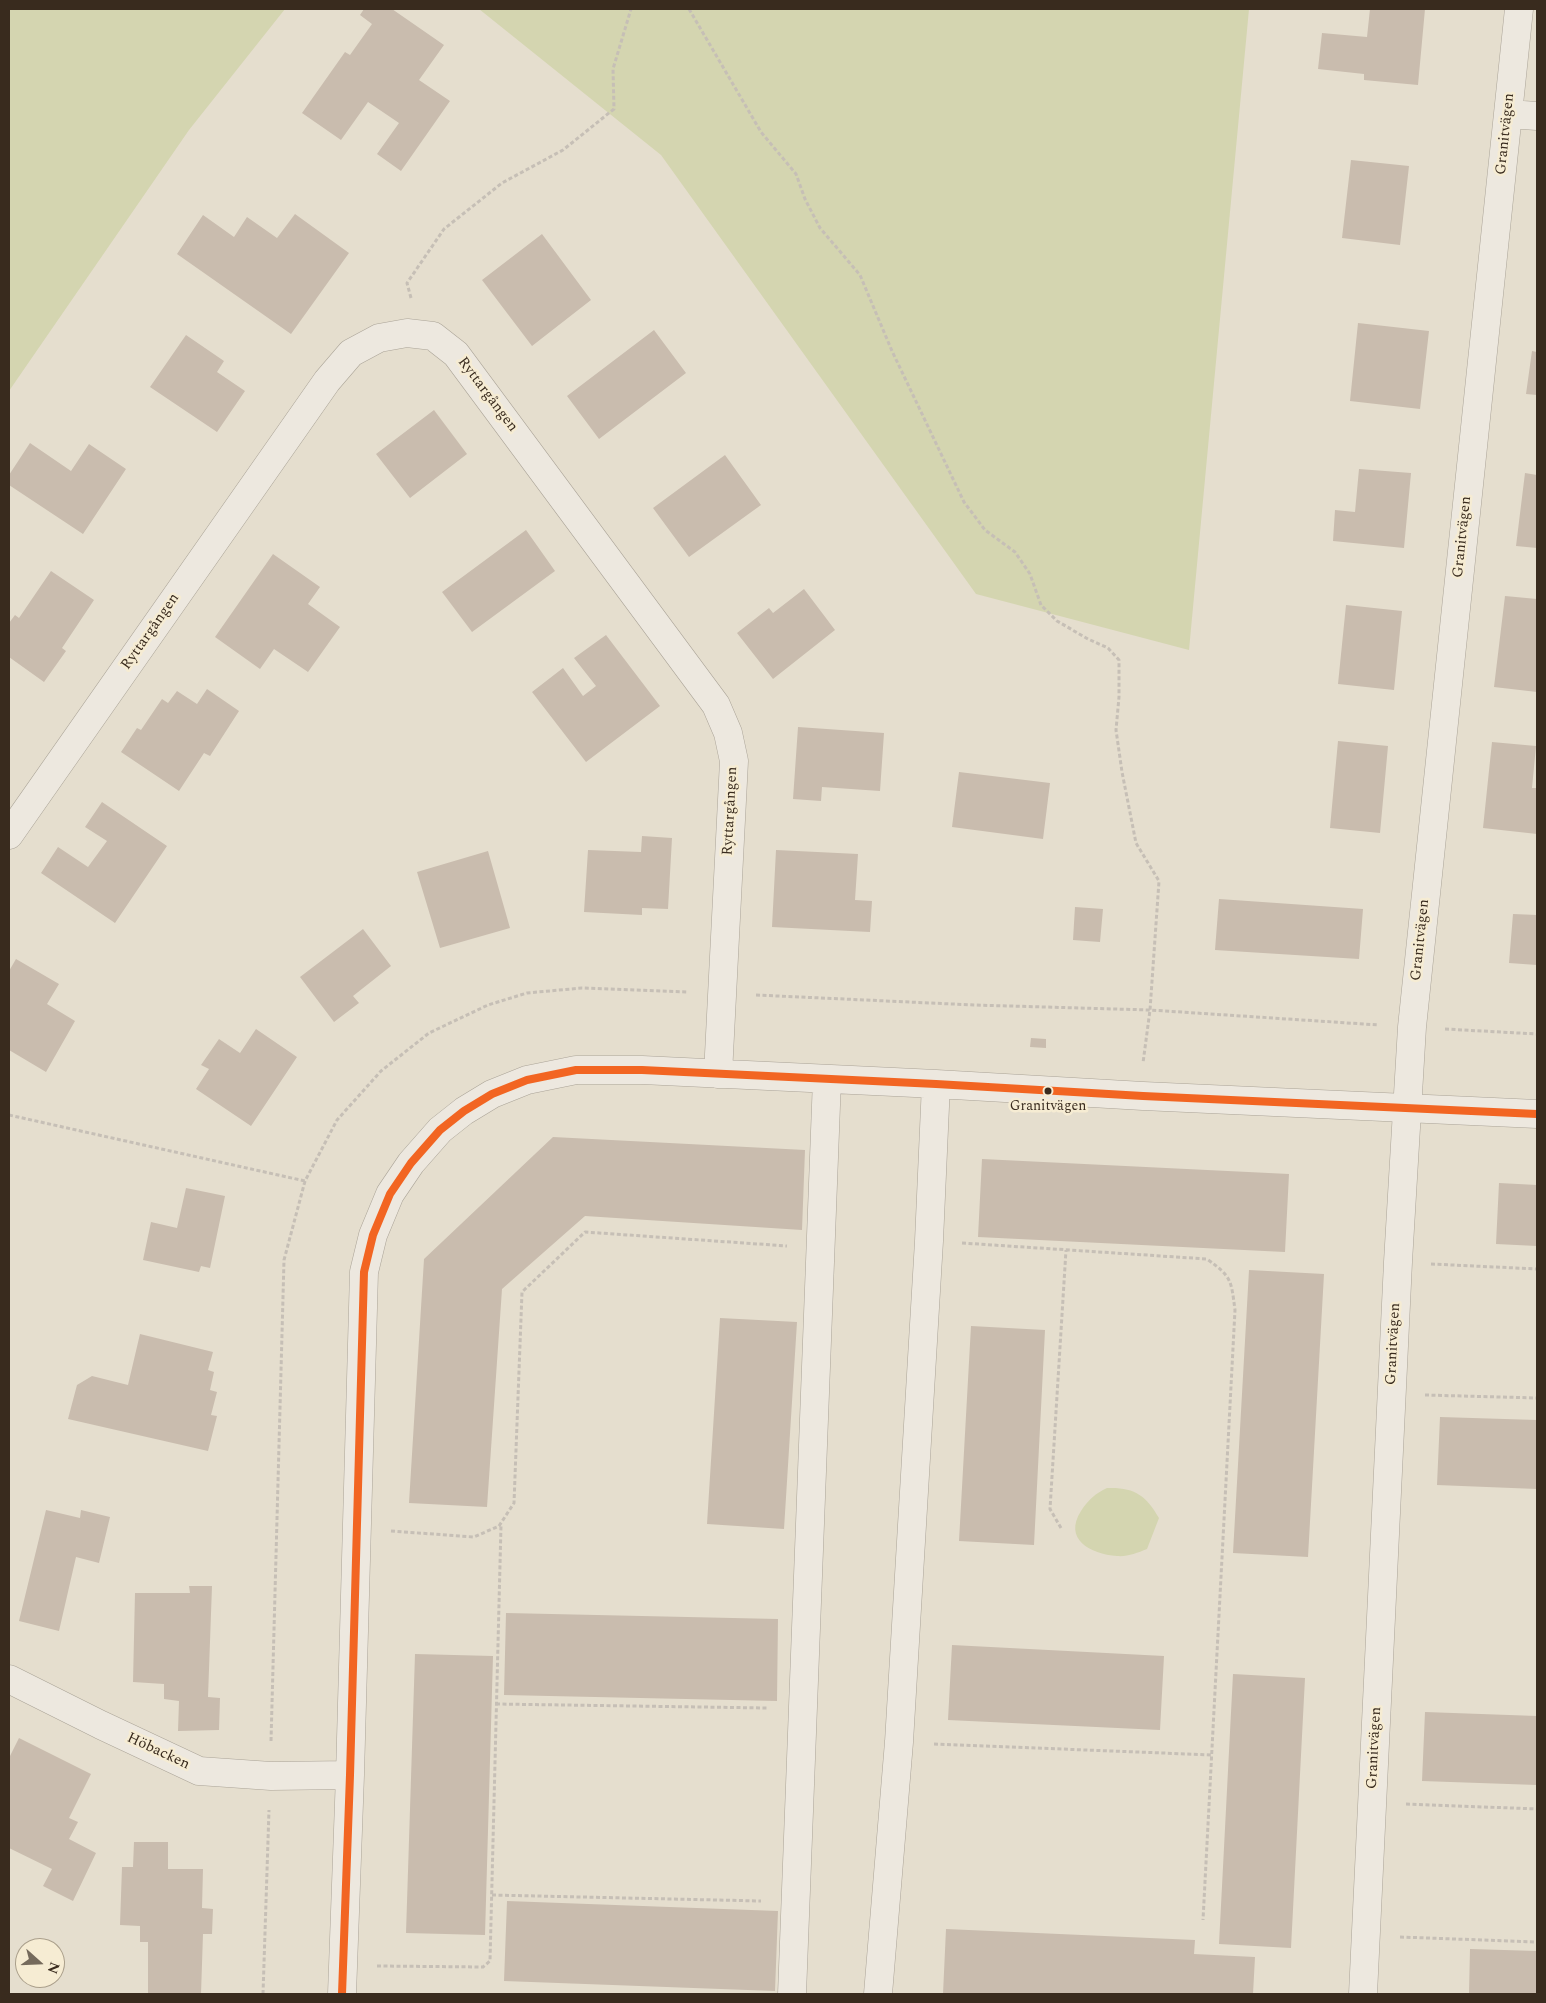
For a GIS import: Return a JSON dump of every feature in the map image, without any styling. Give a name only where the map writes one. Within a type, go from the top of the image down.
[{"type":"street","name":"Granitvägen","points":[[1362,1994],[1398,1262],[1412,1027],[1519,9]]},
{"type":"street","points":[[1508,114],[1537,116]]},
{"type":"street","name":"Ryttargången","points":[[9,835],[327,381],[351,353],[378,338],[407,333],[433,336],[456,354],[716,705],[728,732],[734,760],[718,1074]]},
{"type":"street","points":[[342,1994],[364,1272],[373,1235],[390,1194],[411,1163],[440,1130],[464,1111],[492,1094],[527,1080],[576,1070],[642,1070],[1537,1114]]},
{"type":"street","points":[[792,1994],[827,1079]]},
{"type":"street","points":[[878,1994],[900,1742],[929,1241],[936,1084]]},
{"type":"street","name":"Höbacken","points":[[9,1679],[101,1726],[199,1771],[271,1776],[350,1775]]},
{"type":"path","points":[[423,335],[407,283],[444,229],[502,183],[564,150],[614,110],[613,69],[631,9]]},
{"type":"path","points":[[689,9],[761,132],[796,174],[804,199],[820,228],[860,275],[892,351],[964,502],[985,530],[1015,552],[1030,574],[1041,605],[1057,621],[1088,640],[1108,648],[1119,660],[1119,697],[1116,730],[1122,772],[1136,843],[1159,881],[1150,1010],[1143,1060],[1143,1096]]},
{"type":"path","points":[[722,994],[974,1005],[1150,1010],[1537,1034]]},
{"type":"path","points":[[9,1114],[305,1181]]},
{"type":"path","points":[[356,1529],[474,1537],[499,1526],[514,1503],[522,1292],[585,1232],[820,1248]]},
{"type":"path","points":[[929,1241],[1207,1259],[1224,1271],[1231,1284],[1235,1310],[1204,1920]]},
{"type":"path","points":[[1061,1528],[1050,1509],[1066,1250]]},
{"type":"path","points":[[1398,1262],[1537,1269]]},
{"type":"path","points":[[1392,1394],[1537,1398]]},
{"type":"path","points":[[344,1966],[483,1967],[490,1961],[501,1523]]},
{"type":"path","points":[[496,1704],[802,1709]]},
{"type":"path","points":[[900,1742],[1213,1755]]},
{"type":"path","points":[[1372,1802],[1537,1809]]},
{"type":"path","points":[[492,1895],[795,1902]]},
{"type":"path","points":[[1366,1936],[1537,1942]]},
{"type":"green space","points":[[9,9],[285,9],[189,130],[9,391]]},
{"type":"green space","points":[[479,9],[1249,9],[1189,650],[976,594],[661,155]]},
{"type":"green space","points":[[1107,1488],[1132,1491],[1144,1498],[1154,1510],[1159,1518],[1147,1549],[1124,1556],[1107,1555],[1089,1548],[1077,1537],[1075,1530],[1076,1521],[1081,1511],[1092,1497]]},
{"type":"building","points":[[364,9],[392,9],[444,45],[419,80],[450,101],[401,171],[377,154],[399,123],[368,102],[341,140],[302,113],[345,52],[350,55],[372,24],[360,15]]},
{"type":"building","points":[[1370,9],[1425,9],[1418,85],[1364,80],[1364,74],[1318,69],[1322,33],[1367,37]]},
{"type":"building","points":[[1351,160],[1409,166],[1400,245],[1342,238]]},
{"type":"building","points":[[295,214],[349,253],[291,334],[177,254],[203,215],[234,237],[247,217],[277,238]]},
{"type":"building","points":[[542,234],[591,300],[532,346],[482,280]]},
{"type":"building","points":[[1358,323],[1429,331],[1420,409],[1350,401]]},
{"type":"building","points":[[654,330],[686,373],[599,439],[567,396]]},
{"type":"building","points":[[186,335],[224,361],[217,372],[245,391],[217,432],[150,387]]},
{"type":"building","points":[[1532,351],[1537,352],[1537,395],[1526,394]]},
{"type":"building","points":[[434,410],[467,454],[410,498],[376,454]]},
{"type":"building","points":[[30,443],[71,471],[89,444],[126,469],[83,534],[9,485],[9,475]]},
{"type":"building","points":[[725,455],[761,505],[689,557],[653,508]]},
{"type":"building","points":[[1359,469],[1411,473],[1404,548],[1333,541],[1335,510],[1355,512]]},
{"type":"building","points":[[1525,473],[1537,475],[1537,548],[1516,546]]},
{"type":"building","points":[[526,530],[555,571],[472,632],[442,592]]},
{"type":"building","points":[[273,554],[320,587],[308,604],[340,627],[308,672],[274,649],[260,669],[215,637]]},
{"type":"building","points":[[51,571],[94,600],[62,648],[66,651],[44,682],[9,657],[9,623],[15,615],[19,618]]},
{"type":"building","points":[[804,589],[835,630],[773,679],[737,633],[769,608],[773,613]]},
{"type":"building","points":[[1505,596],[1537,599],[1537,692],[1494,687]]},
{"type":"building","points":[[1346,605],[1402,611],[1394,690],[1338,684]]},
{"type":"building","points":[[606,635],[660,706],[586,762],[532,692],[563,668],[583,696],[596,686],[574,658]]},
{"type":"building","points":[[207,689],[239,711],[210,756],[204,753],[179,791],[121,752],[137,728],[141,730],[162,699],[168,703],[177,691],[197,704]]},
{"type":"building","points":[[798,727],[884,733],[880,791],[822,787],[821,801],[793,799]]},
{"type":"building","points":[[1338,741],[1388,746],[1380,833],[1330,828]]},
{"type":"building","points":[[1492,742],[1536,746],[1532,788],[1537,788],[1537,834],[1483,828]]},
{"type":"building","points":[[959,772],[1050,783],[1043,839],[952,827]]},
{"type":"building","points":[[102,802],[167,846],[115,923],[41,873],[58,847],[88,867],[107,841],[85,827]]},
{"type":"building","points":[[642,836],[672,838],[668,909],[642,908],[642,915],[584,912],[588,850],[641,852]]},
{"type":"building","points":[[776,850],[858,854],[855,900],[872,901],[870,932],[772,927]]},
{"type":"building","points":[[488,851],[510,928],[440,948],[417,872]]},
{"type":"building","points":[[1219,899],[1363,909],[1359,959],[1215,950]]},
{"type":"building","points":[[1075,907],[1103,909],[1100,942],[1073,940]]},
{"type":"building","points":[[1513,914],[1537,915],[1537,965],[1509,963]]},
{"type":"building","points":[[363,929],[391,966],[353,996],[359,1003],[334,1022],[300,977]]},
{"type":"building","points":[[16,959],[59,984],[47,1004],[75,1021],[46,1072],[9,1050],[9,971]]},
{"type":"building","points":[[256,1029],[297,1057],[251,1126],[196,1089],[209,1069],[201,1065],[219,1039],[240,1053]]},
{"type":"building","points":[[1031,1038],[1046,1039],[1046,1048],[1030,1047]]},
{"type":"building","points":[[553,1137],[805,1150],[802,1230],[585,1216],[502,1289],[487,1507],[409,1503],[424,1259]]},
{"type":"building","points":[[982,1159],[1289,1174],[1285,1252],[978,1237]]},
{"type":"building","points":[[1499,1183],[1537,1185],[1537,1246],[1496,1244]]},
{"type":"building","points":[[186,1188],[225,1196],[210,1268],[201,1266],[199,1272],[143,1260],[151,1222],[177,1228]]},
{"type":"building","points":[[1249,1270],[1324,1274],[1308,1557],[1233,1553]]},
{"type":"building","points":[[720,1318],[797,1322],[784,1529],[707,1524]]},
{"type":"building","points":[[971,1326],[1045,1330],[1034,1545],[959,1541]]},
{"type":"building","points":[[140,1334],[213,1352],[208,1370],[214,1372],[210,1390],[217,1392],[211,1415],[217,1416],[208,1451],[68,1419],[77,1385],[92,1376],[128,1385]]},
{"type":"building","points":[[1440,1417],[1537,1420],[1537,1489],[1437,1485]]},
{"type":"building","points":[[46,1510],[80,1518],[81,1510],[110,1517],[99,1563],[76,1557],[59,1631],[19,1621]]},
{"type":"building","points":[[189,1586],[212,1586],[208,1697],[220,1698],[219,1730],[178,1731],[179,1701],[164,1699],[164,1684],[133,1682],[135,1593],[190,1593]]},
{"type":"building","points":[[506,1613],[778,1619],[777,1701],[504,1695]]},
{"type":"building","points":[[952,1645],[1164,1656],[1160,1730],[948,1720]]},
{"type":"building","points":[[415,1654],[493,1656],[485,1935],[406,1933]]},
{"type":"building","points":[[1233,1674],[1305,1678],[1291,1948],[1219,1944]]},
{"type":"building","points":[[1425,1712],[1537,1716],[1537,1785],[1422,1781]]},
{"type":"building","points":[[19,1738],[91,1774],[69,1818],[78,1822],[69,1839],[96,1853],[73,1901],[43,1886],[52,1869],[9,1848],[9,1758]]},
{"type":"building","points":[[134,1842],[168,1842],[168,1869],[203,1869],[202,1908],[213,1909],[212,1934],[203,1934],[201,1994],[148,1994],[148,1942],[140,1942],[140,1926],[120,1925],[122,1867],[133,1867]]},
{"type":"building","points":[[507,1901],[778,1911],[775,1991],[504,1981]]},
{"type":"building","points":[[946,1929],[1195,1940],[1194,1954],[1255,1957],[1253,1994],[943,1994]]},
{"type":"building","points":[[1470,1949],[1537,1951],[1537,1994],[1469,1994]]},
{"type":"transit line","points":[[342,1994],[364,1272],[373,1235],[390,1194],[411,1163],[440,1130],[464,1111],[492,1094],[527,1080],[576,1070],[642,1070],[1537,1114]]},
{"type":"place","name":"Granitvägen","points":[[1048,1091]]}]
